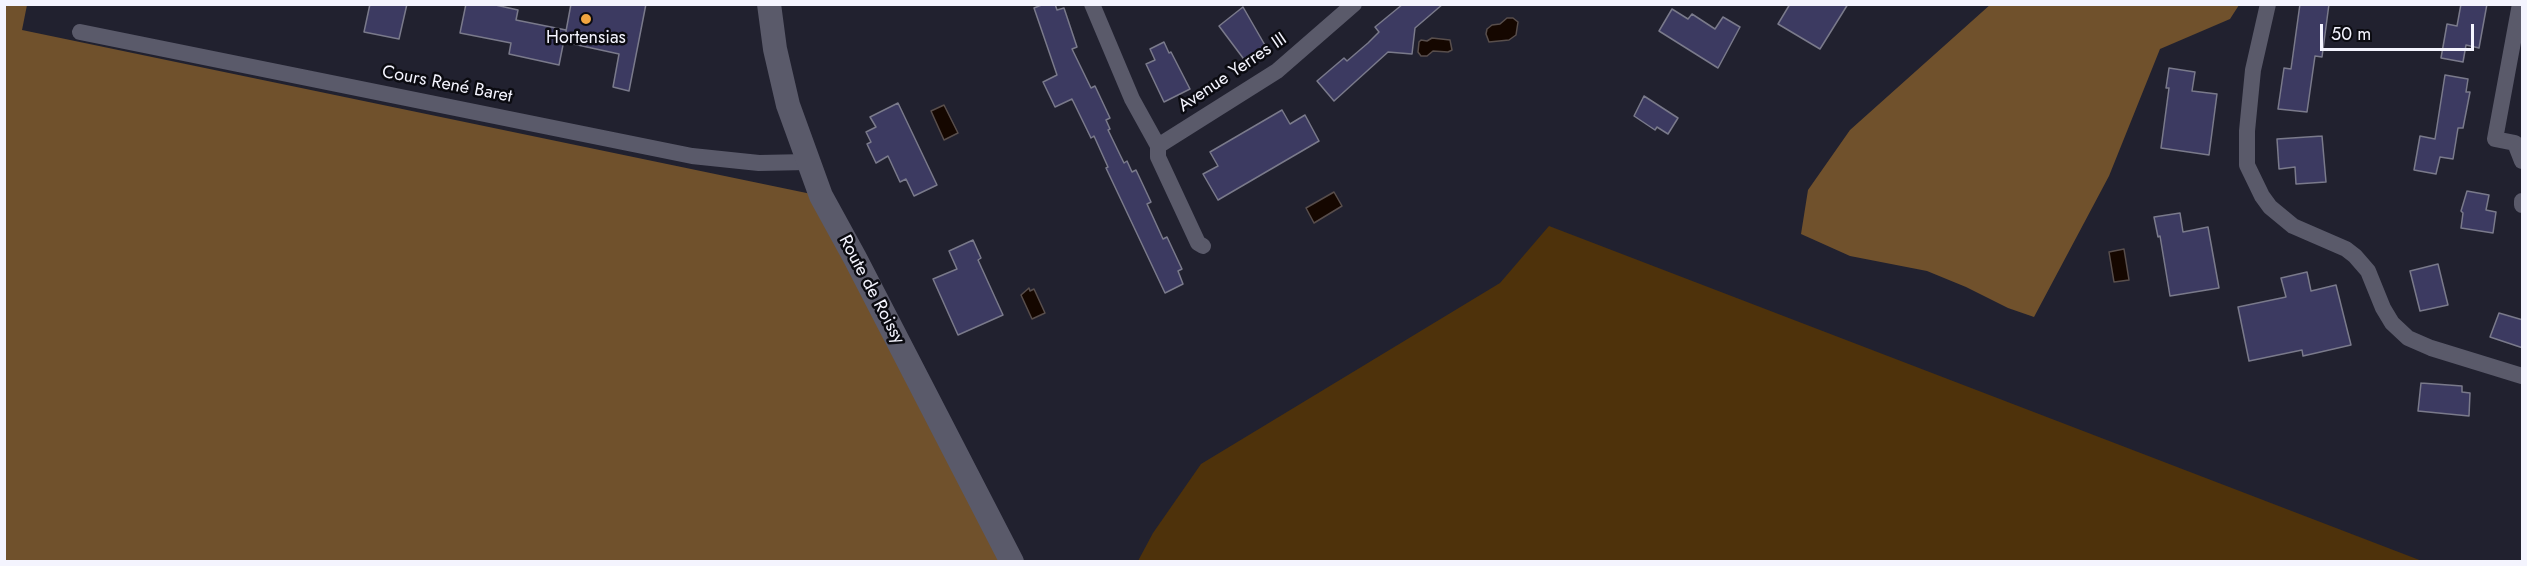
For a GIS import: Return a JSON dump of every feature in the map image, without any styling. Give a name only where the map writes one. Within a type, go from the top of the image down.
[{"type":"main road","name":"Route de Roissy","points":[[769,4],[788,105],[821,196],[1012,561]]},
{"type":"street","points":[[1092,4],[1132,99],[1158,146],[1158,157],[1198,243],[1203,246]]},
{"type":"street","name":"Avenue Yerres III","points":[[1158,146],[1276,71],[1354,4]]},
{"type":"street","points":[[2268,4],[2253,70],[2247,131],[2247,165],[2250,176],[2262,196],[2270,207],[2293,226],[2346,249],[2355,256],[2368,271],[2383,308],[2392,323],[2408,338],[2444,352],[2523,376]]},
{"type":"street","points":[[2520,4],[2495,139],[2515,143],[2523,161]]},
{"type":"street","name":"Cours René Baret","points":[[80,32],[692,156],[759,162],[807,162]]},
{"type":"shaded area","points":[[1991,4],[2239,5],[2230,19],[2160,49],[2109,176],[2034,317],[2008,308],[1927,271],[1850,256],[1801,234],[1808,190],[1850,130]]},
{"type":"shaded area","points":[[4,5],[27,5],[22,30],[821,196],[1012,561],[5,561]]},
{"type":"shaded area","points":[[1507,18],[1513,18],[1518,22],[1516,35],[1509,40],[1489,42],[1487,29],[1492,25],[1500,24]]},
{"type":"shaded area","points":[[1432,38],[1450,40],[1452,50],[1433,51],[1427,56],[1421,56],[1418,52],[1419,42]]},
{"type":"shaded area","points":[[944,105],[958,133],[944,140],[931,111]]},
{"type":"shaded area","points":[[1334,192],[1342,206],[1314,223],[1306,208]]},
{"type":"shaded area","points":[[1549,226],[2422,561],[1138,561],[1153,533],[1201,464],[1500,283]]},
{"type":"shaded area","points":[[2124,249],[2129,280],[2114,282],[2109,252]]},
{"type":"shaded area","points":[[1029,288],[1030,291],[1034,289],[1045,313],[1032,319],[1021,295]]},
{"type":"building","points":[[370,4],[407,4],[399,39],[364,32]]},
{"type":"building","points":[[466,4],[491,4],[518,10],[516,20],[566,30],[559,65],[509,54],[511,43],[460,33]]},
{"type":"building","points":[[571,4],[646,4],[629,91],[613,87],[619,54],[564,42]]},
{"type":"building","points":[[1044,4],[1055,4],[1057,10],[1064,8],[1077,47],[1072,49],[1091,88],[1095,86],[1110,118],[1106,120],[1110,129],[1108,130],[1124,163],[1127,161],[1132,172],[1136,170],[1151,202],[1147,204],[1163,239],[1167,237],[1182,269],[1178,271],[1183,284],[1165,293],[1106,168],[1108,167],[1094,136],[1091,138],[1072,99],[1055,107],[1043,82],[1057,75],[1034,8]]},
{"type":"building","points":[[1403,4],[1443,4],[1415,28],[1412,54],[1388,52],[1334,101],[1317,81],[1344,58],[1347,61],[1368,43],[1379,32],[1375,27]]},
{"type":"building","points":[[1790,4],[1848,4],[1820,49],[1778,24]]},
{"type":"building","points":[[2300,4],[2329,4],[2322,57],[2315,56],[2307,112],[2278,109],[2284,68],[2291,69]]},
{"type":"building","points":[[2461,4],[2487,4],[2479,48],[2466,45],[2463,62],[2441,58],[2447,24],[2457,26]]},
{"type":"building","points":[[1243,7],[1266,47],[1246,62],[1219,26]]},
{"type":"building","points":[[1672,9],[1688,19],[1692,14],[1715,29],[1723,17],[1740,27],[1718,68],[1659,31]]},
{"type":"building","points":[[1164,42],[1190,89],[1164,102],[1146,64],[1155,60],[1150,49]]},
{"type":"building","points":[[2169,68],[2195,72],[2192,91],[2217,94],[2209,155],[2161,148],[2169,88],[2166,88]]},
{"type":"building","points":[[2445,75],[2468,79],[2466,92],[2470,92],[2463,128],[2458,128],[2453,159],[2440,157],[2436,174],[2414,170],[2420,136],[2435,139]]},
{"type":"building","points":[[1644,96],[1678,118],[1668,134],[1657,127],[1655,130],[1634,116]]},
{"type":"building","points":[[898,103],[937,185],[914,196],[906,179],[900,182],[888,156],[876,163],[867,144],[871,142],[866,132],[876,127],[870,117]]},
{"type":"building","points":[[1282,110],[1290,124],[1305,115],[1319,141],[1218,200],[1203,174],[1218,166],[1210,152]]},
{"type":"building","points":[[2322,136],[2326,182],[2296,184],[2295,167],[2279,169],[2277,139]]},
{"type":"building","points":[[2467,191],[2489,195],[2486,210],[2496,212],[2493,233],[2461,228],[2463,213],[2461,211]]},
{"type":"building","points":[[2180,213],[2183,232],[2208,227],[2219,288],[2170,296],[2160,236],[2158,237],[2154,217]]},
{"type":"building","points":[[973,240],[981,258],[978,260],[1003,315],[958,335],[933,279],[957,269],[949,251]]},
{"type":"building","points":[[2438,264],[2448,305],[2420,311],[2410,271]]},
{"type":"building","points":[[2307,272],[2311,291],[2336,285],[2351,345],[2303,356],[2302,350],[2249,361],[2238,307],[2286,297],[2281,278]]},
{"type":"building","points":[[2499,313],[2523,320],[2523,348],[2490,337]]},
{"type":"building","points":[[2421,383],[2462,386],[2462,392],[2470,393],[2469,416],[2418,411]]},
{"type":"place","name":"Hortensias","points":[[586,19]]}]
